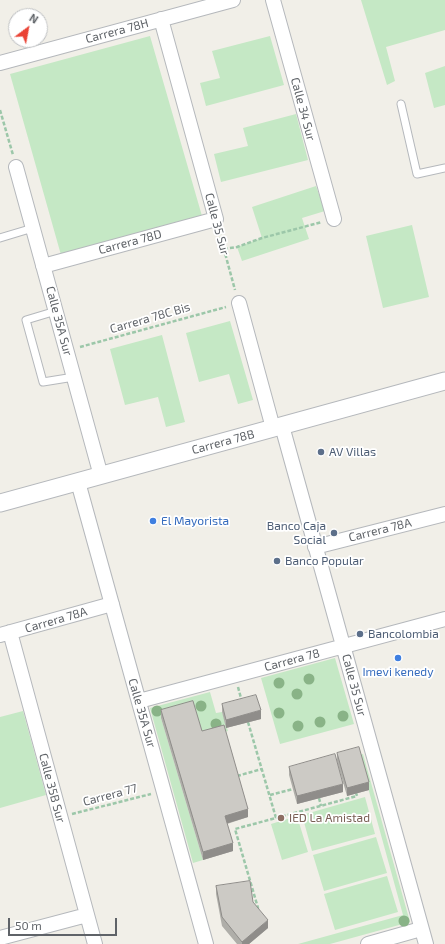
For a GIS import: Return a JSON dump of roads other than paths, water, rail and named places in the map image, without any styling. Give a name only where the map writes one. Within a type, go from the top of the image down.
[{"type":"street","name":"Carrera 78H","points":[[0,63],[233,0]]},
{"type":"street","name":"Calle 34 Sur","points":[[273,0],[334,219]]},
{"type":"street","name":"Calle 35 Sur","points":[[161,19],[216,219]]},
{"type":"street","name":"Calle 35A Sur","points":[[16,167],[101,476]]},
{"type":"street","name":"Carrera 78D","points":[[43,266],[216,219]]},
{"type":"street","name":"Calle 35 Sur","points":[[239,303],[315,547],[426,944]]},
{"type":"street","name":"Carrera 78B","points":[[0,503],[445,380]]},
{"type":"street","name":"Calle 35A Sur","points":[[78,482],[206,944]]},
{"type":"street","name":"Carrera 78A","points":[[315,547],[445,514]]},
{"type":"street","name":"Carrera 78A","points":[[5,634],[112,604]]},
{"type":"street","name":"Carrera 78","points":[[139,701],[445,619]]},
{"type":"street","name":"Calle 35B Sur","points":[[5,634],[60,818],[95,944]]},
{"type":"street","points":[[0,938],[87,915]]},
{"type":"street","points":[[368,944],[422,929]]},
{"type":"lane","points":[[401,104],[417,174],[445,168]]},
{"type":"lane","points":[[0,238],[33,228]]},
{"type":"lane","points":[[56,311],[26,320],[43,382],[74,377]]},
{"type":"place","name":"AV Villas","points":[[321,452]]},
{"type":"place","name":"El Mayorista","points":[[153,521]]},
{"type":"place","name":"Banco Caja Social","points":[[334,533]]},
{"type":"place","name":"Banco Popular","points":[[277,561]]},
{"type":"place","name":"Bancolombia","points":[[360,634]]},
{"type":"place","name":"Imevi kenedy","points":[[398,658]]},
{"type":"place","name":"IED La Amistad","points":[[281,818]]}]
